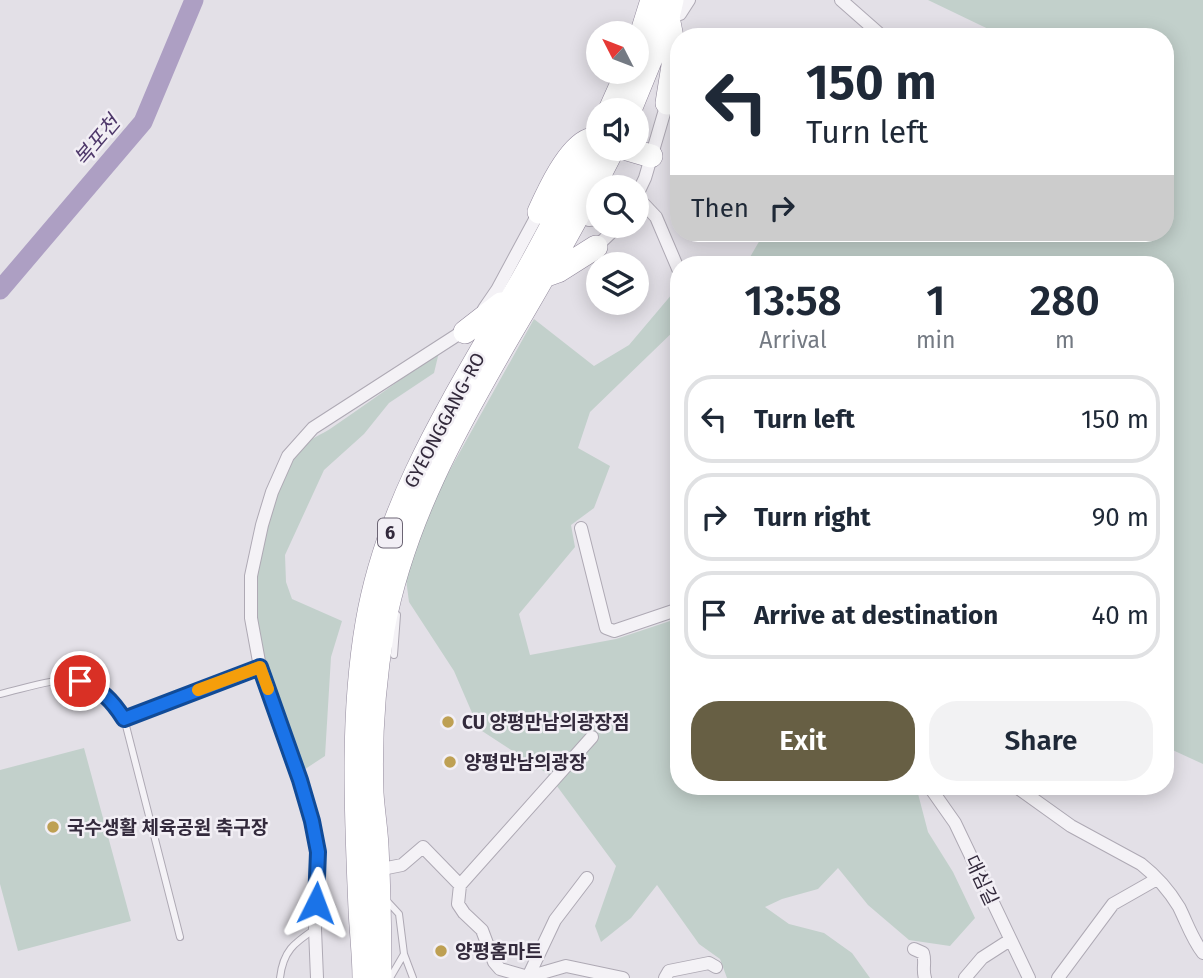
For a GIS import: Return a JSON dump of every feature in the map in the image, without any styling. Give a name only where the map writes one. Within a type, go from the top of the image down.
[{"type":"highway","points":[[645,21],[652,0]]},
{"type":"highway","points":[[670,8],[672,28]]},
{"type":"highway","points":[[635,98],[670,8]]},
{"type":"highway","points":[[540,213],[550,190],[582,143],[586,141]]},
{"type":"highway","name":"GYEONGGANG-RO","points":[[363,978],[356,745],[362,662],[374,587],[396,516],[427,447],[517,290],[586,159]]},
{"type":"highway","name":"GYEONGGANG-RO","points":[[380,978],[377,845],[372,793],[374,710],[390,594],[412,523],[443,454],[608,161]]},
{"type":"highway","points":[[544,276],[558,271],[596,247]]},
{"type":"highway","points":[[465,332],[517,290]]},
{"type":"street","points":[[670,8],[680,14],[688,0]]},
{"type":"street","points":[[841,0],[873,28]]},
{"type":"street","points":[[646,175],[670,109]]},
{"type":"street","points":[[649,209],[656,217],[673,256]]},
{"type":"street","points":[[317,978],[315,929],[318,852],[300,780],[260,667],[251,618],[251,576],[262,524],[288,456],[313,428],[465,332],[496,290],[540,213]]},
{"type":"street","points":[[596,247],[605,238]]},
{"type":"street","points":[[581,528],[606,628],[614,631],[670,612]]},
{"type":"street","points":[[592,737],[460,885],[458,904],[482,930],[494,962],[500,969],[528,977],[566,966],[623,978]]},
{"type":"street","name":"대심길","points":[[935,795],[955,823],[1029,978]]},
{"type":"street","points":[[1028,795],[1071,826],[1141,864],[1178,905],[1203,953]]},
{"type":"street","points":[[377,881],[423,847],[460,885]]},
{"type":"street","points":[[528,977],[555,920],[587,878]]},
{"type":"street","points":[[1058,978],[1113,904],[1157,879]]},
{"type":"street","points":[[965,978],[972,966],[1010,940]]},
{"type":"street","points":[[914,949],[923,953],[926,961],[925,978]]},
{"type":"street","points":[[665,978],[669,971],[709,963],[716,967]]},
{"type":"lane","points":[[394,655],[401,557]]},
{"type":"lane","points":[[124,719],[260,667]]},
{"type":"lane","points":[[0,694],[62,680],[80,681],[97,687],[113,701],[124,719],[180,937]]},
{"type":"lane","points":[[377,845],[382,822]]},
{"type":"lane","points":[[377,881],[399,914],[404,954],[413,978]]},
{"type":"lane","points":[[280,978],[285,957],[293,944],[315,929]]},
{"type":"lane","points":[[390,978],[404,954]]},
{"type":"shaded area","points":[[928,0],[1203,0],[1203,764],[1174,751],[1174,256],[751,256],[759,242],[1174,242],[1174,28],[986,28]]},
{"type":"shaded area","points":[[670,296],[670,335],[590,412],[578,448],[610,466],[594,508],[571,525],[575,547],[519,614],[530,655],[616,639],[670,621],[670,795],[918,795],[928,832],[953,872],[975,918],[950,946],[909,940],[868,905],[838,868],[818,889],[782,899],[765,907],[789,924],[824,933],[852,953],[870,978],[727,978],[720,959],[699,944],[657,885],[631,918],[601,942],[595,926],[616,866],[548,774],[479,729],[454,671],[409,602],[406,579],[432,502],[534,319],[594,366],[629,345]]},
{"type":"shaded area","points":[[439,352],[434,373],[389,403],[364,434],[324,470],[285,555],[286,582],[292,599],[342,621],[331,657],[325,756],[293,777],[265,671],[256,603],[257,569],[263,533],[282,476],[288,460],[299,447],[330,429]]},
{"type":"shaded area","name":"국수생활 체육공원 축구장","points":[[84,748],[131,921],[18,951],[0,884],[0,770]]},
{"type":"waterway","name":"복포천","points":[[0,290],[143,122],[194,0]]},
{"type":"slow traffic","points":[[198,690],[260,667],[268,689]]},
{"type":"place","name":"CU 양평만남의광장점","points":[[448,722]]},
{"type":"place","name":"양평만남의광장","points":[[450,762]]},
{"type":"place","name":"국수생활 체육공원 축구장","points":[[53,827]]},
{"type":"place","name":"양평홈마트","points":[[441,951]]},
{"type":"route","points":[[80,681],[97,687],[113,701],[124,719],[260,667],[312,821],[318,852],[316,903]]}]
